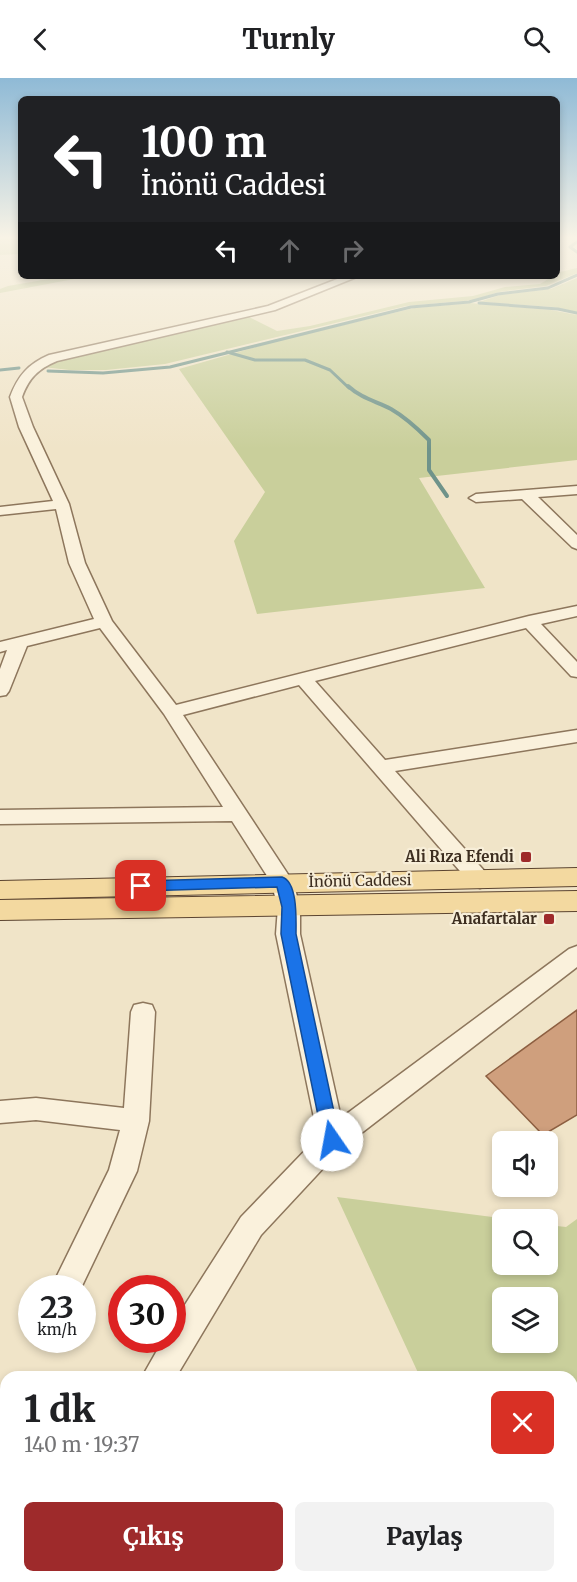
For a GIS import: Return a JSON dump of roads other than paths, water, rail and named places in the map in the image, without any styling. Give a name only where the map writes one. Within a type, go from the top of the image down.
[{"type":"main road","name":"İnönü Caddesi","points":[[0,910],[286,895],[480,880],[577,877]]},
{"type":"main road","name":"İnönü Caddesi","points":[[0,890],[577,901]]},
{"type":"street","points":[[266,309],[53,358],[39,364],[15,384],[16,397],[20,414],[62,504],[77,563],[104,622],[172,712],[286,895],[288,934],[332,1140]]},
{"type":"street","points":[[476,498],[577,490]]},
{"type":"street","points":[[526,494],[577,544]]},
{"type":"street","points":[[0,512],[62,504]]},
{"type":"street","points":[[172,712],[529,621],[577,611]]},
{"type":"street","points":[[529,621],[577,672]]},
{"type":"street","points":[[0,647],[104,622]]},
{"type":"street","points":[[0,692],[20,641]]},
{"type":"street","points":[[304,680],[480,880]]},
{"type":"street","points":[[381,767],[577,736]]},
{"type":"street","points":[[0,818],[237,814]]},
{"type":"street","points":[[163,1371],[251,1226],[332,1140],[577,955]]},
{"type":"street","points":[[72,1275],[123,1171],[136,1121],[143,1012]]},
{"type":"street","points":[[0,1112],[36,1109],[136,1121]]},
{"type":"waterway","points":[[229,352],[402,309]]},
{"type":"waterway","points":[[559,309],[577,313]]},
{"type":"waterway","points":[[48,371],[103,373],[170,367],[229,352]]},
{"type":"waterway","points":[[229,352],[255,360],[305,360],[330,370],[349,388]]},
{"type":"waterway","points":[[0,370],[19,368]]},
{"type":"waterway","points":[[348,386],[396,412],[429,440],[429,470],[447,496]]},
{"type":"place","name":"Ali Rıza Efendi","points":[[526,857]]},
{"type":"place","name":"Anafartalar","points":[[549,919]]}]
